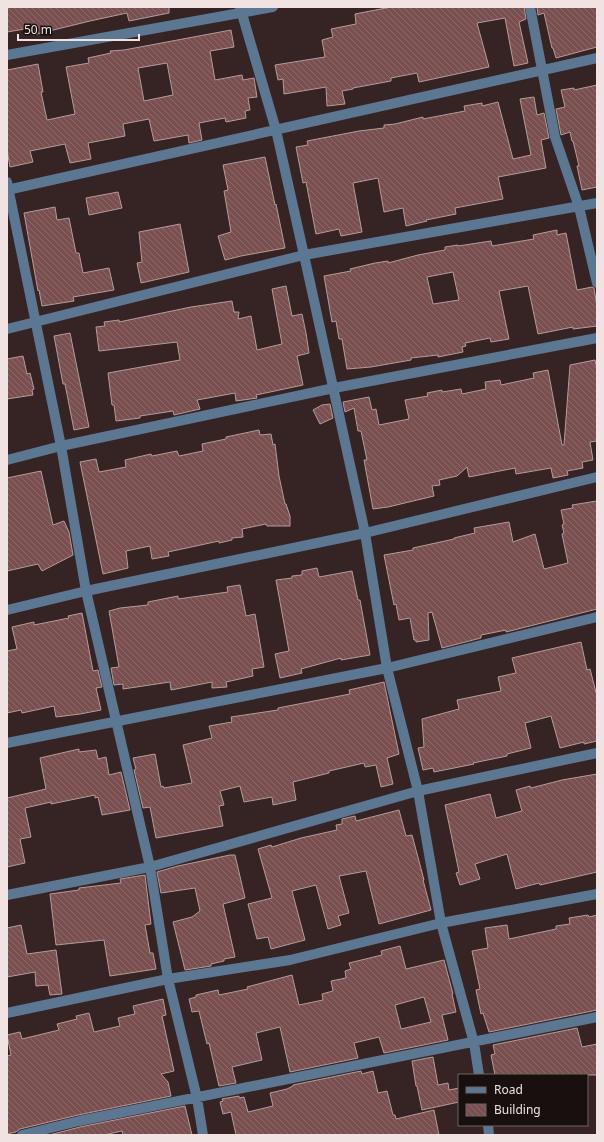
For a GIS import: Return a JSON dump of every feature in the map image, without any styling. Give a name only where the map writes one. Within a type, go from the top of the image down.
[{"type":"street","points":[[7,55],[241,10],[273,7]]},
{"type":"street","points":[[530,7],[556,137],[579,207],[597,283]]},
{"type":"street","points":[[241,10],[276,130],[334,388],[365,533],[387,668],[418,791],[441,923],[474,1043],[479,1074]]},
{"type":"street","points":[[203,1135],[197,1098],[168,979],[150,867],[86,591],[61,446],[8,187],[276,130],[597,58]]},
{"type":"street","points":[[7,329],[304,255],[597,203]]},
{"type":"street","points":[[7,460],[61,446],[334,388],[597,338]]},
{"type":"street","points":[[7,610],[86,591],[365,533],[597,477]]},
{"type":"street","points":[[7,743],[387,668],[597,617]]},
{"type":"street","points":[[7,895],[150,867],[418,791],[597,753]]},
{"type":"street","points":[[7,1013],[168,979],[290,960],[441,923],[597,894]]},
{"type":"street","points":[[22,1135],[79,1121],[474,1043],[597,1017]]},
{"type":"building","points":[[7,7],[169,7],[169,13],[129,21],[127,13],[33,35],[31,28],[7,32]]},
{"type":"building","points":[[391,7],[524,7],[526,19],[519,22],[528,63],[514,66],[505,18],[477,23],[489,67],[419,82],[417,73],[391,78],[391,81],[342,91],[345,104],[327,106],[326,87],[284,94],[283,79],[278,80],[275,65],[325,57],[322,40],[333,37],[331,29],[356,24],[355,14]]},
{"type":"building","points":[[537,7],[597,7],[597,47],[556,58],[552,48],[544,13],[538,15]]},
{"type":"building","points":[[231,30],[234,47],[210,51],[215,80],[242,75],[243,80],[254,78],[257,97],[248,98],[250,110],[245,111],[246,118],[226,122],[225,118],[199,123],[202,140],[189,143],[188,135],[154,141],[149,119],[123,124],[125,136],[88,143],[91,159],[70,163],[65,144],[30,151],[33,162],[10,167],[7,150],[7,70],[38,64],[43,92],[41,92],[47,120],[75,114],[66,67],[89,63],[88,58],[111,53],[110,51],[124,50]],"holes":[[[167,63],[173,95],[144,101],[138,68]]]},
{"type":"building","points":[[597,85],[597,187],[582,190],[577,166],[579,166],[573,141],[570,132],[561,135],[556,109],[565,107],[561,90],[574,88],[574,90]]},
{"type":"building","points":[[534,97],[537,115],[544,113],[549,138],[541,140],[546,168],[498,177],[503,199],[455,208],[456,214],[406,226],[403,208],[384,212],[378,178],[353,183],[362,232],[341,236],[339,229],[316,234],[306,182],[303,183],[296,147],[308,145],[307,141],[359,131],[384,128],[384,125],[395,124],[423,117],[423,119],[465,111],[464,106],[482,103],[482,106],[498,102],[513,159],[531,155],[520,99]]},
{"type":"building","points":[[265,157],[285,248],[225,260],[218,236],[231,232],[224,191],[228,190],[223,165]]},
{"type":"building","points":[[118,192],[122,208],[89,215],[86,198]]},
{"type":"building","points":[[55,207],[57,220],[69,218],[76,253],[79,253],[83,273],[109,268],[114,290],[73,297],[74,301],[42,306],[24,213]]},
{"type":"building","points":[[180,224],[189,272],[141,283],[137,263],[142,262],[139,232]]},
{"type":"building","points":[[557,230],[557,235],[566,233],[577,290],[592,287],[594,288],[597,306],[597,326],[573,329],[573,327],[538,334],[528,286],[499,291],[509,339],[491,342],[490,338],[465,343],[466,346],[462,347],[463,352],[438,357],[438,355],[411,358],[411,360],[371,367],[347,369],[342,339],[339,339],[336,321],[332,322],[324,276],[351,271],[350,269],[375,263],[388,261],[388,263],[445,250],[445,247],[491,241],[492,246],[534,239],[533,235]],"holes":[[[453,272],[459,300],[433,304],[427,277]]]},
{"type":"building","points":[[286,286],[292,316],[302,314],[306,333],[309,353],[297,356],[303,385],[256,395],[257,398],[236,401],[235,393],[197,400],[200,409],[174,415],[173,411],[116,421],[114,405],[112,405],[108,373],[180,360],[177,342],[99,351],[96,327],[105,326],[104,322],[119,320],[119,322],[191,307],[232,301],[234,312],[239,312],[238,319],[251,316],[257,350],[282,344],[272,289]]},
{"type":"building","points":[[70,333],[89,427],[74,430],[54,336]]},
{"type":"building","points":[[23,356],[27,374],[30,373],[34,389],[32,390],[33,395],[7,399],[7,359]]},
{"type":"building","points":[[595,360],[597,369],[597,441],[590,442],[593,460],[582,462],[583,468],[567,471],[568,475],[553,478],[551,468],[516,474],[515,468],[469,477],[467,467],[457,476],[439,480],[440,485],[432,486],[434,496],[373,509],[364,460],[367,460],[361,431],[358,431],[354,408],[345,412],[343,402],[369,397],[372,410],[376,409],[379,425],[409,419],[405,400],[428,396],[427,393],[442,390],[442,392],[461,389],[462,394],[486,389],[485,382],[500,380],[501,385],[534,378],[533,373],[548,370],[562,445],[564,445],[570,365]]},
{"type":"building","points":[[330,404],[333,418],[320,424],[313,410],[322,405]]},
{"type":"building","points":[[259,430],[260,435],[271,434],[273,445],[275,444],[279,476],[285,504],[290,516],[290,526],[267,526],[266,524],[242,529],[243,537],[168,552],[169,556],[152,559],[150,546],[126,551],[128,568],[103,574],[80,462],[96,459],[99,472],[126,467],[125,460],[151,454],[152,456],[177,451],[179,456],[203,451],[202,444]]},
{"type":"building","points":[[41,471],[53,525],[64,521],[69,532],[73,555],[42,571],[38,564],[7,571],[7,478]]},
{"type":"building","points":[[597,501],[597,609],[506,632],[506,630],[481,635],[481,638],[442,648],[432,612],[428,613],[429,640],[416,642],[416,640],[414,640],[410,618],[399,620],[396,604],[394,605],[384,555],[413,550],[413,548],[475,533],[474,528],[509,522],[513,542],[535,534],[544,569],[568,563],[562,534],[564,533],[562,525],[564,524],[561,510],[573,508],[572,505]]},
{"type":"building","points":[[317,568],[319,577],[352,571],[358,600],[360,600],[370,655],[341,660],[341,658],[301,669],[302,673],[280,678],[275,654],[289,651],[276,580],[292,578],[292,576],[302,575],[302,571]]},
{"type":"building","points":[[240,585],[246,616],[255,614],[264,667],[252,669],[253,676],[226,682],[227,687],[212,688],[212,682],[171,690],[170,682],[123,689],[123,684],[114,685],[111,668],[119,667],[109,611],[120,608],[148,605],[148,602],[178,596],[178,599],[228,592],[227,587]]},
{"type":"building","points":[[82,613],[93,671],[98,670],[102,687],[96,688],[101,710],[56,717],[54,706],[22,713],[21,710],[7,713],[7,651],[17,649],[12,627],[34,622],[34,625],[69,618],[68,616]]},
{"type":"building","points":[[581,642],[587,670],[590,669],[597,696],[597,741],[584,744],[584,742],[560,748],[551,716],[525,723],[531,748],[507,754],[507,756],[473,763],[474,764],[434,772],[433,768],[423,770],[418,748],[424,747],[422,719],[459,709],[457,700],[501,691],[498,677],[516,673],[512,658]]},
{"type":"building","points":[[384,682],[399,754],[387,758],[393,784],[381,787],[376,765],[365,767],[364,763],[329,771],[329,773],[293,782],[296,800],[273,805],[272,797],[244,802],[240,786],[220,791],[224,805],[219,806],[223,826],[156,838],[150,807],[143,808],[134,770],[136,769],[133,758],[155,754],[161,787],[163,786],[164,788],[192,783],[183,745],[212,738],[209,726],[232,722],[231,717],[278,710],[278,708],[350,694],[349,690]]},
{"type":"building","points":[[79,749],[79,752],[96,750],[98,759],[106,757],[109,775],[121,772],[130,810],[102,815],[98,797],[95,798],[95,795],[25,808],[31,837],[20,839],[25,863],[7,867],[7,798],[46,789],[40,758]]},
{"type":"building","points":[[597,774],[597,872],[516,889],[507,854],[475,864],[480,879],[460,885],[456,873],[459,872],[445,805],[490,794],[496,818],[522,811],[516,790],[530,786],[531,788],[562,780]]},
{"type":"building","points":[[399,810],[406,836],[412,835],[431,910],[379,924],[366,871],[339,876],[349,913],[338,916],[341,925],[328,929],[316,885],[292,891],[305,940],[271,949],[268,937],[257,939],[248,904],[272,898],[258,849],[271,845],[272,847],[301,838],[337,830],[336,825],[342,824],[342,819],[355,816],[356,821]]},
{"type":"building","points":[[235,855],[245,898],[223,904],[235,957],[224,959],[224,961],[211,964],[211,966],[185,970],[173,922],[192,917],[200,911],[195,888],[161,893],[157,872]]},
{"type":"building","points":[[145,875],[151,924],[145,925],[150,953],[153,953],[156,969],[110,976],[104,940],[56,945],[50,894],[79,890],[79,888],[121,883],[120,879]]},
{"type":"building","points":[[588,915],[589,917],[597,915],[597,1010],[489,1032],[483,1013],[481,1014],[476,990],[480,989],[472,951],[488,948],[485,928],[507,925],[509,939],[556,929],[556,926],[570,924],[569,918]]},
{"type":"building","points":[[21,925],[27,954],[56,950],[62,994],[50,995],[48,985],[36,986],[35,972],[7,977],[7,928]]},
{"type":"building","points":[[400,946],[406,969],[444,960],[456,1012],[442,1015],[448,1040],[384,1053],[379,1037],[354,1043],[358,1058],[290,1072],[280,1027],[256,1033],[262,1060],[232,1067],[236,1083],[219,1086],[209,1043],[207,1044],[199,1011],[192,1012],[189,999],[196,997],[196,995],[218,990],[219,995],[248,989],[247,987],[292,975],[299,1005],[323,1000],[322,994],[333,991],[331,981],[346,978],[345,971],[351,969],[349,963],[382,955],[381,951]],"holes":[[[424,997],[431,1022],[401,1029],[395,1005]]]},
{"type":"building","points":[[163,999],[166,1015],[162,1016],[174,1071],[161,1074],[168,1082],[171,1096],[78,1115],[20,1129],[16,1132],[7,1134],[7,1056],[11,1055],[7,1035],[20,1032],[22,1039],[59,1030],[57,1024],[77,1019],[76,1016],[89,1013],[94,1032],[120,1026],[118,1018],[135,1014],[133,1006]]},
{"type":"building","points":[[577,1028],[582,1047],[597,1044],[597,1075],[495,1074],[491,1055],[495,1054],[493,1045]]},
{"type":"building","points":[[433,1057],[438,1085],[448,1083],[449,1090],[458,1088],[458,1102],[422,1110],[412,1061]]},
{"type":"building","points":[[361,1071],[362,1074],[373,1071],[378,1093],[387,1091],[393,1115],[395,1115],[396,1119],[434,1110],[439,1135],[236,1135],[231,1112],[223,1114],[220,1102],[223,1101],[222,1099],[239,1096],[239,1098],[244,1097],[248,1112],[273,1106],[270,1093],[287,1089],[293,1085]]},
{"type":"building","points":[[185,1106],[192,1135],[123,1135],[122,1131],[104,1135],[49,1135],[80,1127]]}]
